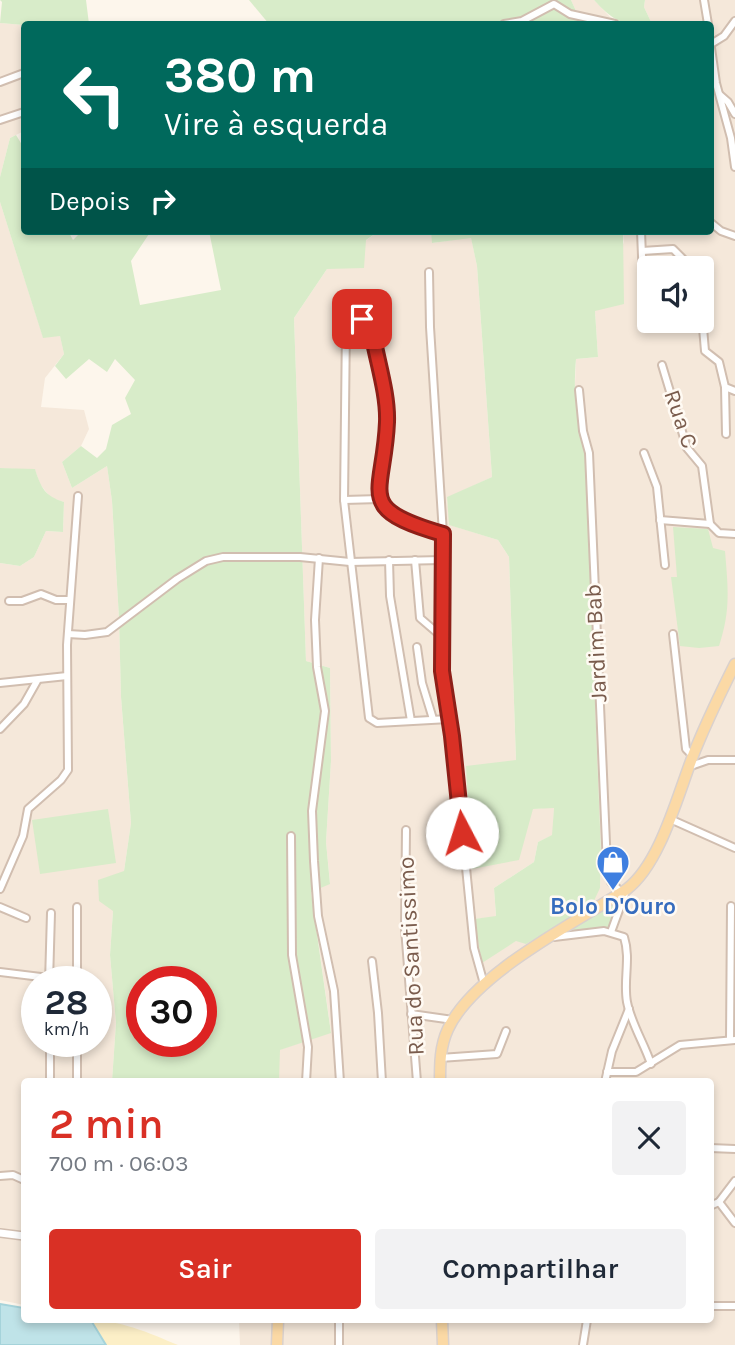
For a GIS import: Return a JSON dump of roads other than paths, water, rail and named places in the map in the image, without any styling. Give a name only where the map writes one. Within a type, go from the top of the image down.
[{"type":"main road","points":[[440,1078],[444,1038],[453,1020],[484,984],[624,891],[645,871],[694,752],[735,664]]},
{"type":"main road","points":[[277,1345],[278,1323]]},
{"type":"main road","points":[[442,1323],[443,1345]]},
{"type":"street","points":[[705,0],[708,21]]},
{"type":"street","points":[[522,21],[556,4],[570,14],[602,21]]},
{"type":"street","points":[[714,41],[724,36],[735,21]]},
{"type":"street","points":[[0,82],[21,74]]},
{"type":"street","points":[[714,85],[719,94],[735,167]]},
{"type":"street","points":[[719,94],[735,114]]},
{"type":"street","points":[[0,120],[21,113]]},
{"type":"street","points":[[714,226],[721,232],[735,236]]},
{"type":"street","points":[[641,235],[642,256]]},
{"type":"street","points":[[642,251],[673,249],[680,256]]},
{"type":"street","points":[[429,272],[443,534],[442,671],[457,777],[474,948],[484,984]]},
{"type":"street","points":[[443,534],[412,525],[394,516],[380,499],[379,477],[387,424],[386,408],[373,337],[368,325],[356,316],[350,317],[346,324],[344,500],[369,718],[377,723],[449,719]]},
{"type":"street","points":[[703,333],[705,351],[719,362],[725,387],[726,434]]},
{"type":"street","name":"Rua C","points":[[662,365],[687,448],[702,466],[710,524]]},
{"type":"street","points":[[725,387],[735,391]]},
{"type":"street","name":"Jardim Bab","points":[[579,390],[583,431],[589,447],[607,866],[611,882],[624,891]]},
{"type":"street","name":"Rua C","points":[[644,453],[657,487],[664,565]]},
{"type":"street","points":[[0,889],[2,879],[23,836],[28,809],[61,780],[68,770],[68,634],[78,496]]},
{"type":"street","points":[[344,500],[380,499]]},
{"type":"street","points":[[660,520],[710,524],[719,533],[735,534]]},
{"type":"street","points":[[68,634],[91,635],[107,632],[177,579],[214,559],[232,556],[319,558],[349,562],[442,560]]},
{"type":"street","points":[[319,558],[317,667],[325,711],[312,811],[318,916],[335,1001],[340,1078]]},
{"type":"street","points":[[389,560],[390,596],[411,721]]},
{"type":"street","points":[[415,560],[418,614],[421,620],[441,636]]},
{"type":"street","points":[[9,601],[22,601],[41,594],[56,600],[70,600]]},
{"type":"street","points":[[673,634],[687,749],[708,760]]},
{"type":"street","points":[[417,648],[422,683],[433,719]]},
{"type":"street","points":[[0,683],[67,676]]},
{"type":"street","points":[[0,729],[24,704],[37,681]]},
{"type":"street","points":[[688,767],[708,760],[735,760]]},
{"type":"street","points":[[669,818],[735,848]]},
{"type":"street","name":"Rua do Santissimo","points":[[406,830],[405,928],[417,1078]]},
{"type":"street","points":[[291,836],[292,955],[308,1047],[306,1078]]},
{"type":"street","points":[[611,932],[624,891]]},
{"type":"street","points":[[607,1072],[632,1073],[680,1045],[732,1040],[731,906]]},
{"type":"street","points":[[0,907],[26,918]]},
{"type":"street","points":[[77,907],[77,966]]},
{"type":"street","points":[[49,966],[51,913]]},
{"type":"street","points":[[552,937],[611,932],[622,936],[626,942],[628,962],[626,994],[629,1009],[650,1064]]},
{"type":"street","points":[[372,961],[379,1013],[382,1078]]},
{"type":"street","points":[[0,972],[21,975]]},
{"type":"street","points":[[606,1078],[629,1009]]},
{"type":"street","points":[[411,1014],[453,1020]]},
{"type":"street","points":[[440,1058],[496,1055],[500,1051],[506,1031]]},
{"type":"street","points":[[50,1057],[50,1078]]},
{"type":"street","points":[[77,1057],[77,1078]]},
{"type":"street","points":[[714,1148],[735,1149]]},
{"type":"street","points":[[0,1176],[13,1175],[21,1179]]},
{"type":"street","points":[[714,1204],[719,1202],[735,1181]]},
{"type":"street","points":[[719,1202],[735,1223]]},
{"type":"street","points":[[0,1233],[21,1236]]},
{"type":"street","points":[[714,1306],[735,1306]]},
{"type":"street","points":[[339,1323],[339,1345]]},
{"type":"street","points":[[583,1345],[587,1323]]},
{"type":"water","points":[[0,1304],[21,1308],[21,1323],[93,1323],[106,1345],[0,1345]]},
{"type":"place","name":"Bolo D'Ouro","points":[[613,892]]}]
